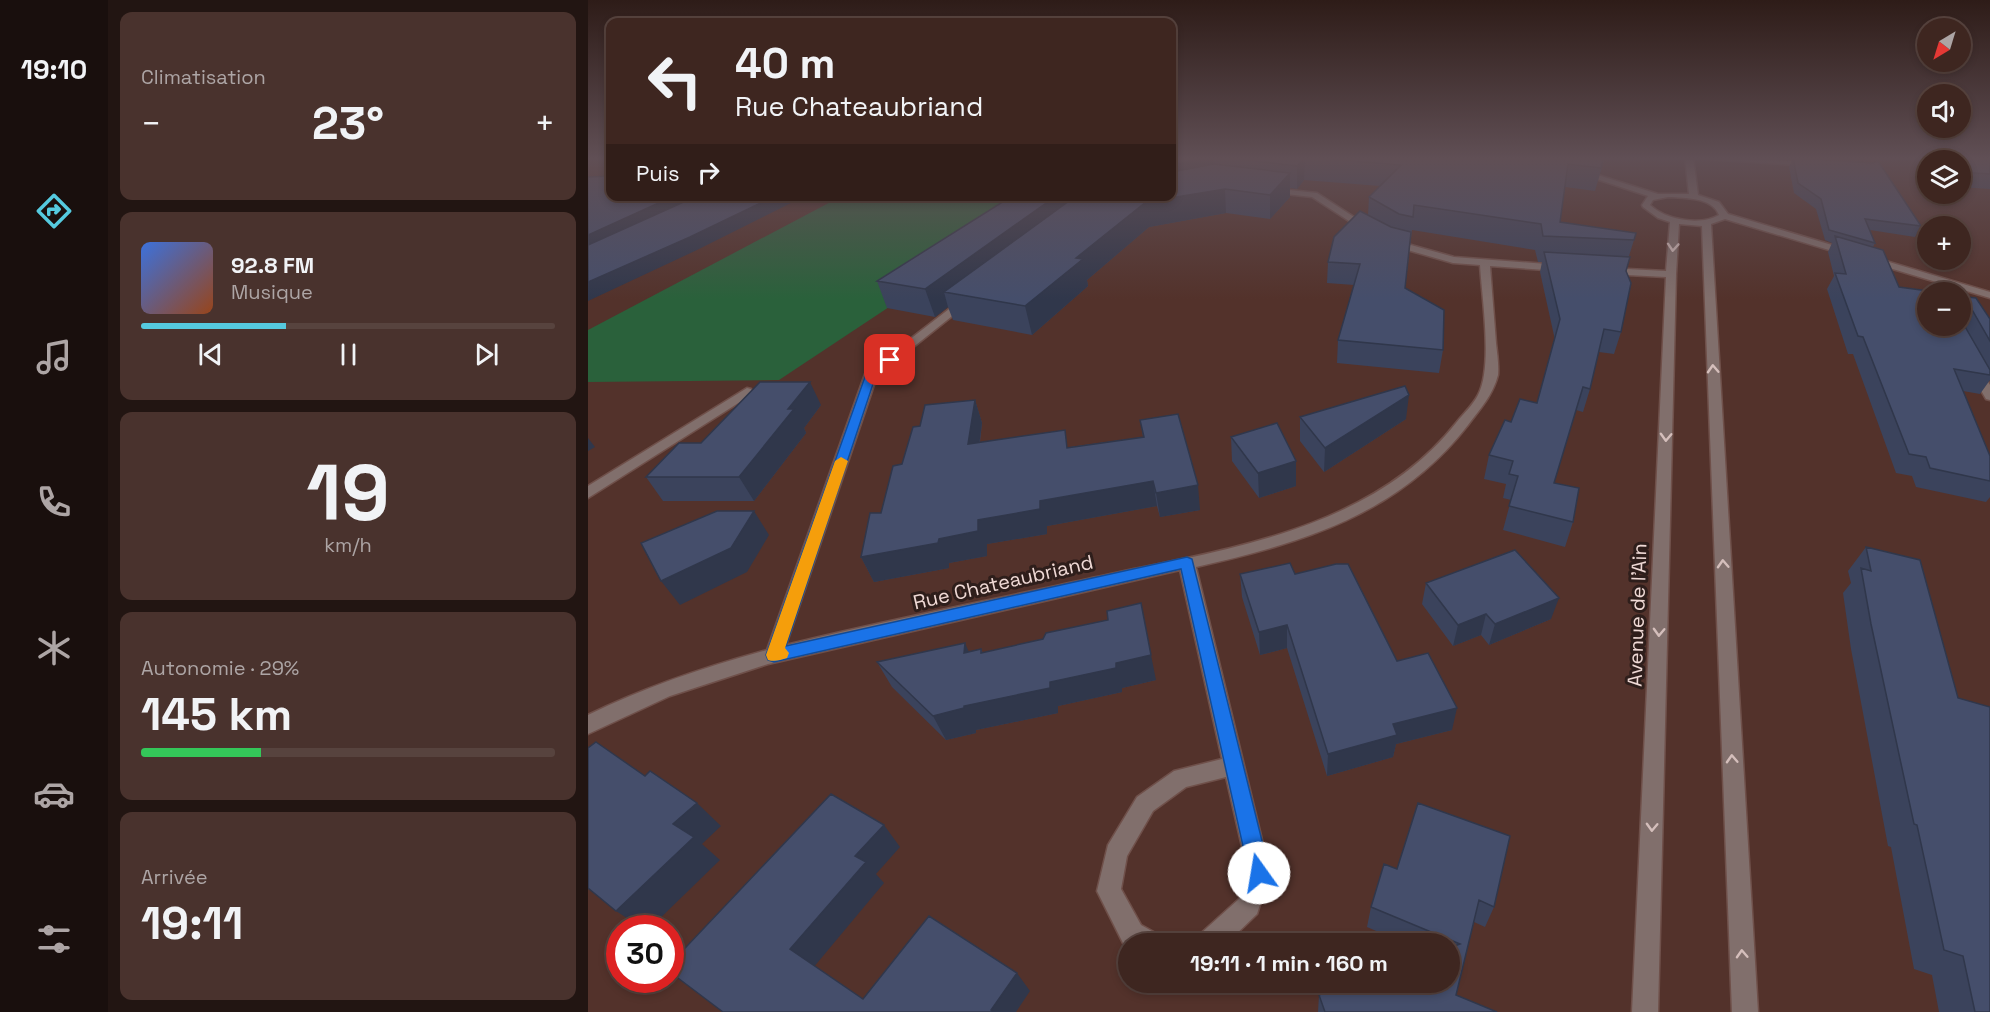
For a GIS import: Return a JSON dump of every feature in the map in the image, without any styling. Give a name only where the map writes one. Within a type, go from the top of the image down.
[{"type":"street","points":[[1327,204],[1356,224],[1382,237],[1420,252],[1453,261],[1566,269]]},
{"type":"street","points":[[1647,204],[1649,209],[1676,220],[1706,223],[1724,216],[1990,295]]},
{"type":"street","points":[[1715,204],[1724,212],[1724,216]]},
{"type":"street","name":"Avenue de l'Ain","points":[[1645,1012],[1671,274],[1676,220]]},
{"type":"street","points":[[1706,223],[1744,1012]]},
{"type":"street","name":"Rue Chateaubriand","points":[[588,724],[661,691],[721,669],[774,655],[1272,544],[1353,512],[1387,493],[1420,468],[1448,442],[1484,396],[1492,373],[1485,264]]},
{"type":"street","points":[[1601,270],[1671,274]]},
{"type":"street","points":[[1927,276],[1930,282]]},
{"type":"street","points":[[774,655],[871,374],[976,294]]},
{"type":"street","points":[[1968,356],[1984,377],[1990,396]]},
{"type":"street","points":[[588,493],[747,392]]},
{"type":"street","points":[[1187,563],[1259,873],[1250,906],[1220,933]]},
{"type":"street","points":[[1131,933],[1109,891],[1116,853],[1144,804],[1180,778],[1235,766]]},
{"type":"green space","points":[[826,204],[1044,204],[779,380],[588,382],[588,330]]},
{"type":"building","points":[[588,204],[656,204],[588,235]]},
{"type":"building","points":[[679,204],[758,204],[588,282],[588,245]]},
{"type":"building","points":[[999,204],[1044,204],[925,289],[877,281]]},
{"type":"building","points":[[1065,204],[1143,204],[1076,258],[1083,259],[1025,306],[944,292]]},
{"type":"building","points":[[1382,204],[1562,204],[1560,222],[1636,233],[1634,240],[1543,236],[1541,224],[1414,205],[1413,217],[1399,214]]},
{"type":"building","points":[[1822,204],[1907,204],[1917,220],[1917,226],[1865,219],[1875,243],[1829,230]]},
{"type":"building","points":[[1360,211],[1391,227],[1411,232],[1405,288],[1444,310],[1443,350],[1338,340],[1360,264],[1328,262],[1334,237]]},
{"type":"building","points":[[1835,236],[1883,250],[1899,287],[1917,289],[1917,336],[1970,336],[1990,370],[1990,375],[1954,369],[1990,456],[1990,481],[1930,468],[1926,457],[1909,454],[1863,337],[1858,336],[1835,273],[1846,274]]},
{"type":"building","points":[[1544,252],[1630,257],[1626,271],[1631,283],[1621,332],[1604,329],[1590,389],[1583,387],[1554,483],[1579,488],[1573,522],[1509,506],[1518,476],[1509,474],[1513,461],[1489,455],[1505,420],[1511,422],[1520,399],[1537,403],[1560,319]]},
{"type":"building","points":[[1971,297],[1976,298],[1990,319],[1990,341],[1971,308]]},
{"type":"building","points":[[760,382],[810,382],[788,409],[794,409],[739,477],[646,477],[679,443],[701,443]]},
{"type":"building","points":[[1405,386],[1409,395],[1325,448],[1300,417]]},
{"type":"building","points":[[975,400],[968,444],[1065,430],[1067,448],[1144,437],[1140,420],[1178,414],[1198,485],[1156,493],[1153,481],[1040,501],[1040,509],[978,520],[978,531],[939,539],[938,543],[861,557],[870,513],[881,513],[893,466],[902,464],[913,427],[920,426],[925,405]]},
{"type":"building","points":[[1277,423],[1296,461],[1258,473],[1231,437]]},
{"type":"building","points":[[717,511],[754,511],[731,548],[661,581],[641,543]]},
{"type":"building","points":[[1866,547],[1920,560],[1958,698],[1990,707],[1990,1012],[1975,1012],[1963,956],[1944,950],[1871,624],[1861,568],[1871,571]]},
{"type":"building","points":[[1515,550],[1559,598],[1495,624],[1486,614],[1458,625],[1426,583]]},
{"type":"building","points":[[1290,563],[1295,574],[1336,564],[1348,564],[1397,661],[1428,653],[1457,708],[1393,724],[1397,735],[1328,754],[1287,625],[1259,632],[1240,574]]},
{"type":"building","points":[[1141,603],[1151,655],[1116,663],[1116,668],[1050,682],[1050,688],[964,706],[964,708],[933,716],[877,662],[965,643],[964,653],[981,649],[981,653],[1043,639],[1046,633],[1108,620],[1107,611]]},
{"type":"building","points":[[596,742],[645,776],[650,771],[697,803],[673,824],[694,837],[616,911],[588,888],[588,748]]},
{"type":"building","points":[[831,794],[884,825],[855,856],[866,862],[790,949],[863,999],[929,916],[1017,973],[991,1010],[994,1012],[723,1012],[684,983],[684,949]]},
{"type":"building","points":[[1418,803],[1510,836],[1494,907],[1479,900],[1460,978],[1460,933],[1434,933],[1371,907],[1384,864],[1397,869]]},
{"type":"building","points":[[1324,993],[1456,993],[1456,995],[1497,1012],[1325,1012],[1319,995]]},
{"type":"slow traffic","points":[[781,653],[774,655],[841,461]]},
{"type":"route","points":[[890,360],[871,374],[774,655],[1187,563],[1259,873]]}]
